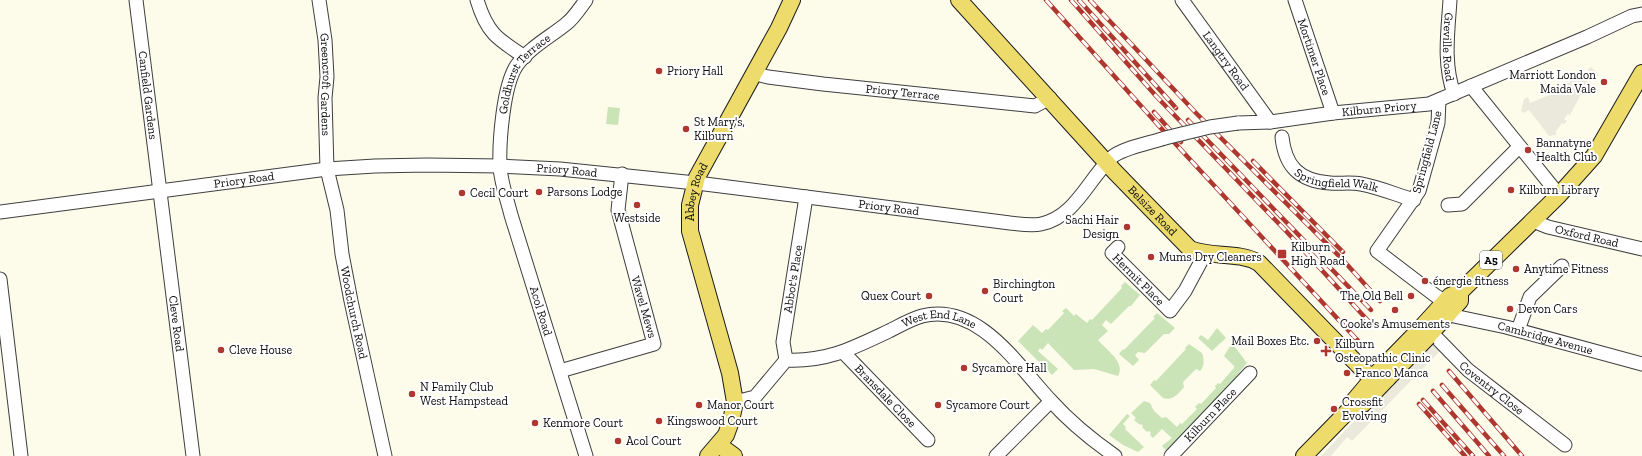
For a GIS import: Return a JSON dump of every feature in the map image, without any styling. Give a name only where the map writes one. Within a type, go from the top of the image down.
[{"type":"main road","name":"Abbey Road","points":[[714,450],[731,421],[735,402],[730,373],[690,231],[690,205],[695,184],[753,73],[779,28],[792,0]]},
{"type":"main road","name":"Belsize Road","points":[[959,0],[1050,98],[1107,163],[1182,242],[1190,249],[1205,254],[1244,257],[1259,262],[1380,375]]},
{"type":"main road","name":"A5","points":[[1447,308],[1460,301],[1460,292],[1533,221],[1594,156],[1642,73]]},
{"type":"main road","points":[[1306,455],[1349,410],[1364,404],[1380,375],[1447,308]]},
{"type":"main road","points":[[714,450],[734,456]]},
{"type":"street","name":"Canfield Gardens","points":[[136,0],[160,190]]},
{"type":"street","name":"Greencroft Gardens","points":[[319,0],[325,40],[327,69],[325,98],[327,169]]},
{"type":"street","points":[[476,0],[484,20],[498,40],[525,57]]},
{"type":"street","name":"Goldhurst Terrace","points":[[500,166],[506,95],[517,65],[537,45],[568,22],[586,0]]},
{"type":"street","name":"Mortimer Place","points":[[1295,0],[1332,113]]},
{"type":"street","name":"Greville Road","points":[[1450,0],[1446,60],[1449,81],[1454,94]]},
{"type":"street","name":"Langtry Road","points":[[1184,1],[1270,122]]},
{"type":"street","name":"Kilburn Priory","points":[[1107,163],[1118,153],[1165,138],[1210,127],[1238,123],[1270,122],[1332,113],[1429,104],[1587,37],[1632,16],[1642,14]]},
{"type":"street","name":"Priory Terrace","points":[[753,73],[768,77],[823,84],[1035,106],[1050,98]]},
{"type":"street","name":"Greville Road","points":[[1471,86],[1558,195]]},
{"type":"street","name":"Springfield Lane","points":[[1439,100],[1438,123],[1419,191],[1378,251],[1436,296],[1447,308]]},
{"type":"street","name":"Springfield Walk","points":[[1282,137],[1284,153],[1292,166],[1304,178],[1328,183],[1360,184],[1414,200]]},
{"type":"street","points":[[1448,205],[1462,204],[1519,147]]},
{"type":"street","name":"Priory Road","points":[[0,212],[327,169],[375,166],[500,166],[622,174],[1010,223],[1041,224],[1060,216],[1071,207],[1107,163]]},
{"type":"street","name":"Acol Road","points":[[500,166],[511,215],[586,456]]},
{"type":"street","name":"Woodchurch Road","points":[[327,169],[337,210],[342,254],[350,294],[386,456]]},
{"type":"street","name":"Wavel Mews","points":[[560,371],[654,344],[618,210],[622,174]]},
{"type":"street","name":"Cleve Road","points":[[160,190],[193,456]]},
{"type":"street","name":"Abbot's Place","points":[[786,360],[783,342],[806,197]]},
{"type":"street","name":"Oxford Road","points":[[1533,221],[1548,227],[1642,249]]},
{"type":"street","name":"Hermit Place","points":[[1118,247],[1112,253],[1170,311],[1185,291],[1205,254]]},
{"type":"street","points":[[1518,330],[1530,297],[1562,266]]},
{"type":"street","points":[[0,279],[22,456]]},
{"type":"street","name":"Cambridge Avenue","points":[[1447,308],[1518,330],[1642,364]]},
{"type":"street","name":"West End Lane","points":[[786,360],[816,360],[844,352],[922,316],[939,314],[954,315],[976,326],[1006,350],[1027,371],[1051,401],[1096,443],[1115,456]]},
{"type":"street","name":"Coventry Close","points":[[1427,328],[1468,370],[1565,445]]},
{"type":"street","name":"Bransdale Close","points":[[844,352],[928,440]]},
{"type":"street","points":[[735,402],[756,397],[786,360]]},
{"type":"street","name":"Kilburn Place","points":[[1171,456],[1250,374]]},
{"type":"street","points":[[996,456],[1051,401]]},
{"type":"green space","points":[[608,107],[620,108],[618,125],[606,124]]},
{"type":"green space","points":[[1125,282],[1140,295],[1131,306],[1129,306],[1111,324],[1106,320],[1102,325],[1108,331],[1098,340],[1117,361],[1120,371],[1118,376],[1094,369],[1074,370],[1048,343],[1042,350],[1040,348],[1038,351],[1058,369],[1052,375],[1018,341],[1033,325],[1042,333],[1046,329],[1048,330],[1064,313],[1062,311],[1066,308],[1074,316],[1076,314],[1087,323],[1090,319],[1092,320],[1122,288],[1121,286]]},
{"type":"green space","points":[[1157,313],[1175,328],[1169,334],[1164,334],[1145,353],[1138,352],[1135,355],[1139,360],[1133,366],[1119,354],[1155,318],[1153,317]]},
{"type":"green space","points":[[1217,328],[1226,338],[1212,351],[1198,338],[1201,335],[1208,340]]},
{"type":"green space","points":[[1232,343],[1247,363],[1174,453],[1169,453],[1162,446],[1172,438],[1162,429],[1153,438],[1149,431],[1147,432],[1141,424],[1140,425],[1134,420],[1136,418],[1131,413],[1144,401],[1150,403],[1154,411],[1162,418],[1166,417],[1177,427],[1180,423],[1182,424],[1197,409],[1195,407],[1199,403],[1201,404],[1216,388],[1215,386],[1218,383],[1220,384],[1234,368],[1234,366],[1224,356]]},
{"type":"green space","points":[[1189,344],[1202,353],[1204,360],[1203,367],[1200,371],[1196,369],[1183,382],[1184,387],[1175,396],[1170,399],[1163,398],[1150,385],[1154,380],[1156,381]]},
{"type":"green space","points":[[1127,414],[1130,416],[1123,424],[1126,427],[1125,429],[1144,447],[1138,452],[1123,445],[1109,435]]},
{"type":"shaded area","points":[[1591,67],[1598,74],[1596,78],[1590,77],[1570,115],[1568,114],[1564,119],[1567,121],[1564,124],[1562,123],[1556,131],[1556,135],[1549,136],[1529,110],[1523,113],[1521,111],[1524,99],[1528,97],[1530,103],[1564,89],[1563,85],[1586,75],[1589,71],[1588,69]]},
{"type":"shaded area","points":[[1428,343],[1434,343],[1441,350],[1352,441],[1347,437],[1331,456],[1321,456]]},
{"type":"railway","points":[[1046,0],[1159,126],[1361,344]]},
{"type":"railway","points":[[1071,0],[1156,96],[1286,231],[1371,324]]},
{"type":"railway","points":[[1079,0],[1176,108]]},
{"type":"railway","points":[[1090,0],[1196,113],[1342,259],[1380,301]]},
{"type":"railway","points":[[1154,112],[1181,142]]},
{"type":"railway","points":[[1188,120],[1371,310]]},
{"type":"railway","points":[[1253,161],[1343,252]]},
{"type":"railway","points":[[1449,371],[1522,456]]},
{"type":"railway","points":[[1442,385],[1504,456]]},
{"type":"railway","points":[[1433,391],[1489,456]]},
{"type":"railway","points":[[1423,400],[1473,456]]},
{"type":"railway","points":[[1419,404],[1465,456]]},
{"type":"place","name":"Priory Hall","points":[[659,71]]},
{"type":"place","name":"Marriott London Maida Vale","points":[[1604,82]]},
{"type":"place","name":"St Mary's, Kilburn","points":[[686,129]]},
{"type":"place","name":"Bannatyne Health Club","points":[[1528,150]]},
{"type":"place","name":"Kilburn Library","points":[[1511,190]]},
{"type":"place","name":"Parsons Lodge","points":[[539,192]]},
{"type":"place","name":"Cecil Court","points":[[462,193]]},
{"type":"place","name":"Westside","points":[[637,205]]},
{"type":"place","name":"Sachi Hair Design","points":[[1127,227]]},
{"type":"place","name":"Kilburn High Road","points":[[1282,254]]},
{"type":"place","name":"Mums Dry Cleaners","points":[[1151,257]]},
{"type":"place","name":"Anytime Fitness","points":[[1516,269]]},
{"type":"place","name":"énergie fitness","points":[[1425,281]]},
{"type":"place","name":"Birchington Court","points":[[985,291]]},
{"type":"place","name":"Quex Court","points":[[929,296]]},
{"type":"place","name":"The Old Bell","points":[[1411,296]]},
{"type":"place","name":"Devon Cars","points":[[1510,309]]},
{"type":"place","name":"Cooke's Amusements","points":[[1395,310]]},
{"type":"place","name":"Mail Boxes Etc.","points":[[1317,341]]},
{"type":"place","name":"Cleve House","points":[[221,350]]},
{"type":"place","name":"Kilburn Osteopathic Clinic","points":[[1326,351]]},
{"type":"place","name":"Sycamore Hall","points":[[964,368]]},
{"type":"place","name":"Franco Manca","points":[[1347,373]]},
{"type":"place","name":"N Family Club West Hampstead","points":[[412,394]]},
{"type":"place","name":"Manor Court","points":[[699,405]]},
{"type":"place","name":"Sycamore Court","points":[[938,405]]},
{"type":"place","name":"Crossfit Evolving","points":[[1334,409]]},
{"type":"place","name":"Kingswood Court","points":[[659,421]]},
{"type":"place","name":"Kenmore Court","points":[[535,423]]},
{"type":"place","name":"Acol Court","points":[[618,441]]}]
